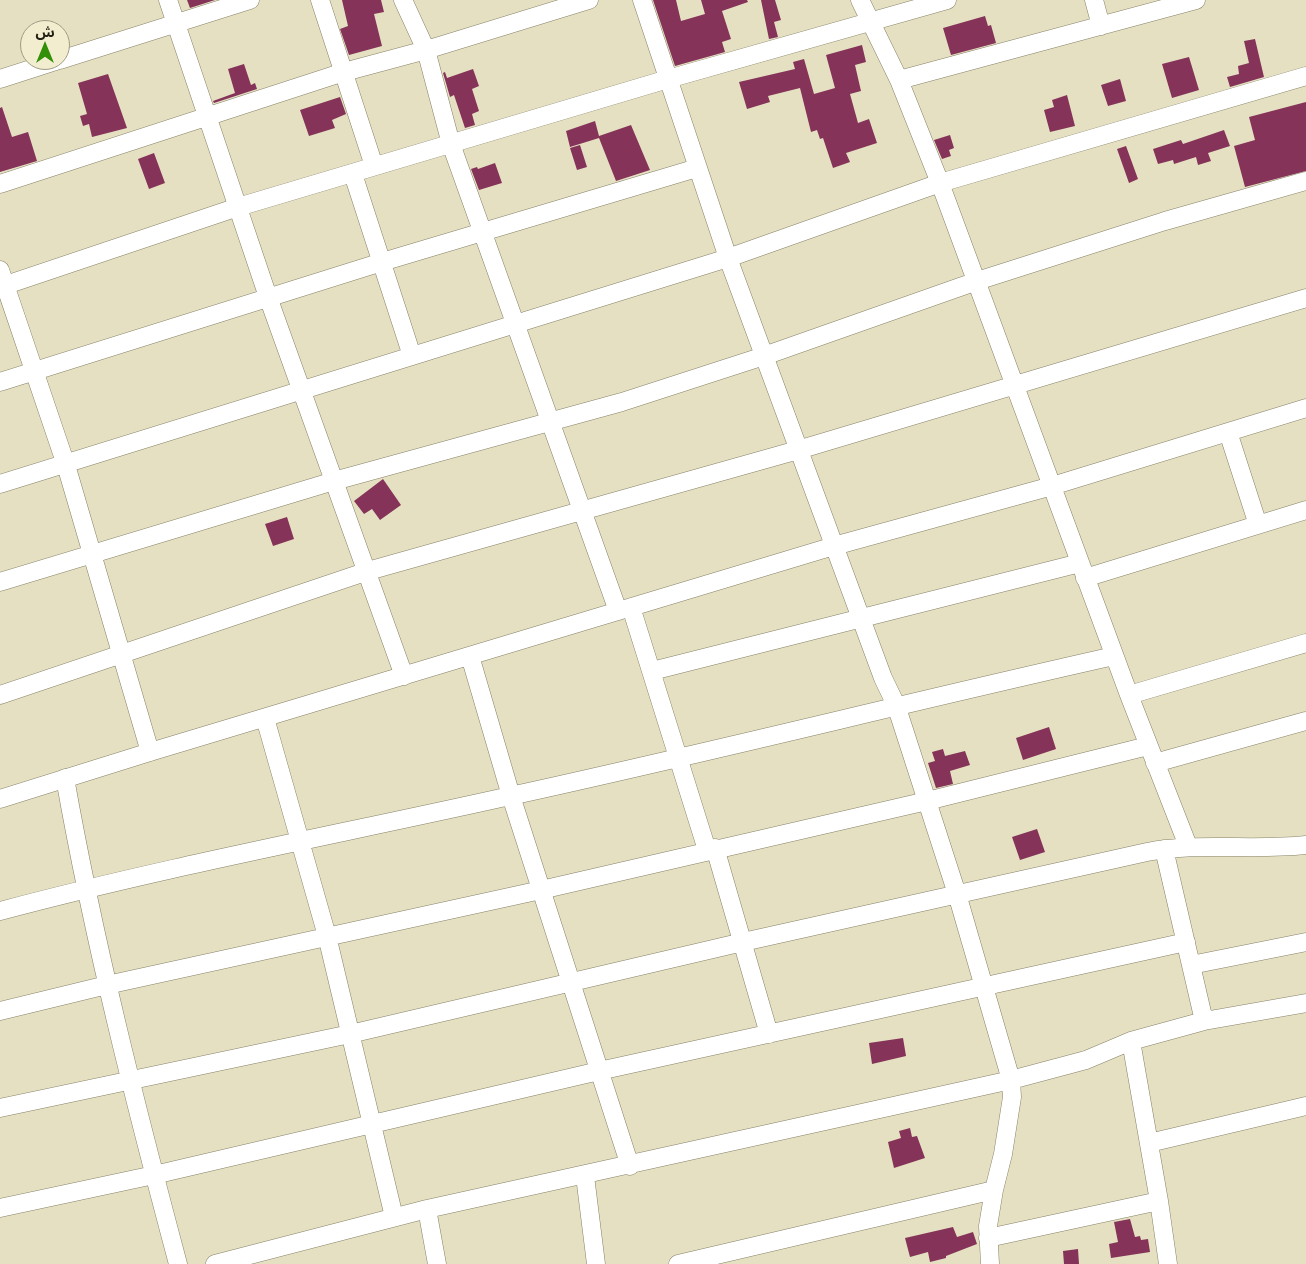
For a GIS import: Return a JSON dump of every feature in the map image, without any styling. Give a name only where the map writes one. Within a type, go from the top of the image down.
[{"type":"street","points":[[168,0],[268,297],[368,571],[404,676]]},
{"type":"street","points":[[70,57],[250,0]]},
{"type":"street","points":[[320,0],[374,166]]},
{"type":"street","points":[[403,0],[426,50],[451,144],[583,512],[652,671],[678,757],[743,942],[769,1034]]},
{"type":"street","points":[[0,184],[206,115],[589,0]]},
{"type":"street","points":[[642,0],[728,258],[860,617],[883,678],[896,705],[986,986],[1011,1080],[1012,1097],[1003,1154],[994,1190],[988,1238],[990,1264]]},
{"type":"street","points":[[860,0],[899,80],[940,183],[1128,695],[1188,846]]},
{"type":"street","points":[[150,752],[123,654],[66,465],[36,371],[2,281],[374,166],[668,79],[947,0]]},
{"type":"street","points":[[1094,0],[1101,26]]},
{"type":"street","points":[[899,80],[1196,0]]},
{"type":"street","points":[[0,78],[26,70]]},
{"type":"street","points":[[0,484],[412,356],[515,326],[728,258],[940,183],[1306,76]]},
{"type":"street","points":[[0,382],[268,297],[697,168]]},
{"type":"street","points":[[352,174],[412,356]]},
{"type":"street","points":[[0,582],[334,481],[551,423],[764,356],[976,281],[1165,221],[1306,181]]},
{"type":"street","points":[[0,695],[368,571],[798,450],[1306,298]]},
{"type":"street","points":[[0,799],[834,546],[1052,486],[1306,408]]},
{"type":"street","points":[[1228,432],[1258,525]]},
{"type":"street","points":[[652,671],[860,617],[1082,570],[1258,525],[1306,510]]},
{"type":"street","points":[[1128,695],[1306,643]]},
{"type":"street","points":[[470,656],[510,796],[630,1166]]},
{"type":"street","points":[[0,911],[85,889],[510,796],[1114,656]]},
{"type":"street","points":[[266,718],[327,936],[394,1217]]},
{"type":"street","points":[[1155,762],[1306,720]]},
{"type":"street","points":[[0,1011],[107,985],[541,890],[711,849],[927,801],[1148,746]]},
{"type":"street","points":[[65,778],[85,889],[128,1080],[178,1264]]},
{"type":"street","points":[[0,1108],[350,1034],[743,942],[1164,849],[1188,846],[1246,848],[1306,845]]},
{"type":"street","points":[[1164,849],[1204,1021]]},
{"type":"street","points":[[0,1208],[372,1126],[599,1071],[1186,942]]},
{"type":"street","points":[[1191,965],[1306,942]]},
{"type":"street","points":[[215,1264],[251,1259],[427,1209],[585,1176],[1011,1080],[1086,1060],[1131,1041],[1204,1021],[1306,1003]]},
{"type":"street","points":[[1131,1041],[1168,1264]]},
{"type":"street","points":[[1149,1143],[1306,1106]]},
{"type":"street","points":[[585,1176],[596,1264]]},
{"type":"street","points":[[678,1264],[994,1190]]},
{"type":"street","points":[[988,1238],[1159,1201]]},
{"type":"street","points":[[427,1209],[437,1264]]},
{"type":"building","points":[[187,0],[215,0],[190,8]]},
{"type":"building","points":[[342,0],[381,0],[384,12],[374,14],[382,46],[349,55],[340,29],[348,26]]},
{"type":"building","points":[[653,0],[676,0],[681,21],[705,14],[701,0],[747,0],[748,2],[722,11],[731,39],[722,42],[725,52],[675,66]]},
{"type":"building","points":[[761,0],[775,0],[781,20],[774,22],[778,37],[769,39]]},
{"type":"building","points":[[985,16],[988,26],[991,25],[996,43],[951,55],[943,28]]},
{"type":"building","points":[[1255,39],[1264,77],[1230,87],[1227,77],[1239,74],[1238,66],[1249,63],[1244,41]]},
{"type":"building","points":[[862,45],[866,62],[855,65],[861,91],[850,94],[858,123],[869,119],[877,143],[846,153],[850,162],[833,168],[823,138],[820,139],[817,130],[811,132],[800,88],[768,96],[770,102],[747,109],[739,82],[795,69],[793,62],[804,59],[814,94],[835,88],[826,55]]},
{"type":"building","points":[[1189,57],[1199,90],[1172,98],[1162,64]]},
{"type":"building","points":[[244,64],[251,85],[255,83],[257,89],[214,103],[213,101],[235,93],[228,69]]},
{"type":"building","points":[[473,69],[479,86],[472,89],[479,111],[472,114],[475,125],[465,128],[454,95],[450,97],[443,73],[445,72],[447,78]]},
{"type":"building","points":[[108,74],[127,128],[92,137],[89,124],[83,126],[80,116],[87,114],[78,83]]},
{"type":"building","points":[[1120,79],[1126,101],[1108,106],[1101,85]]},
{"type":"building","points":[[1067,95],[1075,126],[1050,132],[1044,110],[1054,107],[1052,100]]},
{"type":"building","points":[[340,97],[346,114],[332,120],[335,128],[309,136],[300,110]]},
{"type":"building","points":[[1306,102],[1306,171],[1245,187],[1234,146],[1255,140],[1249,117]]},
{"type":"building","points":[[2,107],[12,137],[28,132],[37,161],[0,172],[0,108]]},
{"type":"building","points":[[595,121],[599,136],[631,125],[650,170],[616,181],[599,138],[570,147],[566,131]]},
{"type":"building","points":[[1224,130],[1230,146],[1208,153],[1211,161],[1198,165],[1196,157],[1174,164],[1173,160],[1158,164],[1153,149],[1181,140],[1183,144]]},
{"type":"building","points":[[950,135],[954,148],[949,150],[951,156],[942,159],[934,140]]},
{"type":"building","points":[[580,145],[587,167],[577,170],[570,148]]},
{"type":"building","points":[[1126,146],[1138,179],[1129,183],[1117,149]]},
{"type":"building","points":[[154,153],[165,183],[149,189],[138,159]]},
{"type":"building","points":[[495,163],[502,183],[479,190],[471,169],[477,167],[478,169]]},
{"type":"building","points":[[383,479],[401,505],[380,520],[372,509],[364,514],[354,501]]},
{"type":"building","points":[[287,517],[294,539],[273,546],[265,524]]},
{"type":"building","points":[[1049,727],[1056,749],[1023,760],[1016,738]]},
{"type":"building","points":[[943,749],[945,756],[965,751],[970,765],[950,771],[953,784],[936,788],[928,763],[935,761],[932,752]]},
{"type":"building","points":[[1037,829],[1045,852],[1020,860],[1012,837]]},
{"type":"building","points":[[903,1038],[906,1056],[872,1064],[869,1043]]},
{"type":"building","points":[[910,1128],[912,1137],[917,1136],[925,1158],[894,1168],[888,1142],[901,1138],[899,1131]]},
{"type":"building","points":[[1130,1219],[1135,1237],[1140,1236],[1141,1240],[1148,1239],[1150,1252],[1111,1258],[1109,1244],[1118,1242],[1114,1222]]},
{"type":"building","points":[[953,1227],[957,1237],[973,1232],[977,1244],[946,1256],[946,1258],[930,1262],[928,1252],[910,1257],[905,1238]]},
{"type":"building","points":[[1078,1249],[1079,1264],[1064,1264],[1063,1251]]}]
